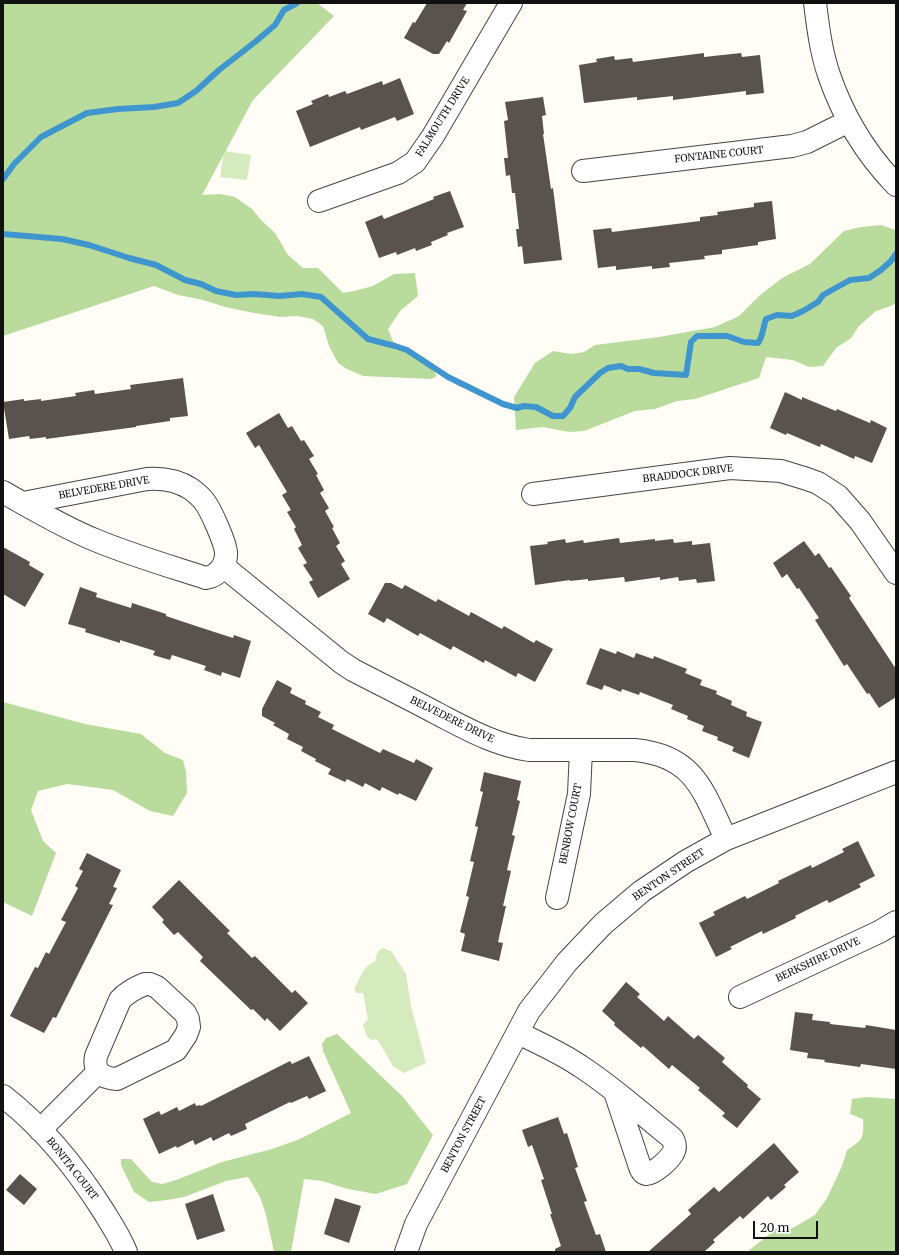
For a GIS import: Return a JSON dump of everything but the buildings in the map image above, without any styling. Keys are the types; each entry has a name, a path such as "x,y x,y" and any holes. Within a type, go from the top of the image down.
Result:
{"street":[{"name":"FALMOUTH DRIVE","path":"319,201 398,172 415,162 433,136 511,3"},
{"path":"814,3 821,46 829,75 843,110 870,155 896,185"},
{"name":"FONTAINE COURT","path":"583,171 792,146 813,139 849,121"},
{"name":"BRADDOCK DRIVE","path":"533,494 730,468 781,471 818,483 838,496 860,521 896,573"},
{"name":"BELVEDERE DRIVE","path":"23,503 147,479 158,478 175,481 191,489 205,502 216,524 224,546 226,557 223,566 341,662 353,670 497,743 528,750 634,750 651,751 660,754 678,763 694,776 700,785 726,839"},
{"path":"3,492 60,524 95,540 206,578 212,577 223,566"},
{"name":"BENBOW COURT","path":"556,898 579,794 581,750"},
{"name":"BENTON STREET","path":"406,1252 416,1224 530,1011 567,962 603,924 642,891 685,862 726,839 896,772"},
{"name":"BERKSHIRE DRIVE","path":"740,997 879,932 896,922"},
{"path":"150,984 157,987 185,1013 188,1019 189,1027 186,1035 176,1050 116,1079 107,1078 98,1072 95,1063 96,1056 120,1000 126,994 138,986 150,984"},
{"path":"518,1033 577,1064 615,1092"},
{"path":"40,1130 98,1072"},
{"name":"BONITA COURT","path":"3,1096 57,1148 89,1188 121,1239 126,1252"}],"green space":[{"path":"3,3 317,3 334,16 253,100 202,195 220,194 235,197 252,209 275,233 288,255 303,268 318,268 343,293 373,286 394,274 415,273 418,296 401,310 388,329 395,346 407,350 430,365 437,376 431,379 363,376 338,363 329,346 323,326 313,319 297,316 280,317 225,307 203,300 178,295 154,286 3,336"},
{"path":"224,151 251,155 247,180 220,177"},
{"path":"881,225 896,230 896,303 876,311 859,326 851,338 836,348 823,366 809,367 793,360 766,357 759,378 695,399 677,401 655,409 635,411 584,431 569,432 543,427 516,430 514,397 535,363 553,351 571,354 584,352 595,345 659,337 715,327 739,316 759,296 782,278 810,264 844,231 861,227"},
{"path":"3,702 85,724 141,734 165,753 183,760 186,772 187,793 173,816 150,811 113,790 67,784 38,791 31,810 43,841 56,853 32,916 3,902"},
{"path":"383,948 391,951 406,974 411,1006 426,1063 404,1073 393,1066 377,1039 372,1040 367,1037 363,1025 368,1019 363,993 356,993 354,989 362,973 371,963 375,962 378,952"},
{"path":"337,1034 402,1096 433,1135 407,1184 376,1194 348,1189 322,1181 304,1179 291,1252 274,1252 266,1215 260,1197 248,1177 226,1181 184,1197 167,1200 149,1202 134,1192 121,1165 121,1159 131,1159 152,1182 162,1184 222,1162 272,1149 300,1139 351,1113 323,1051 322,1044 326,1038"},
{"path":"866,1097 896,1099 896,1252 747,1252 776,1229 791,1229 815,1215 827,1198 842,1166 847,1150 856,1144 863,1135 863,1119 850,1114 852,1099"}],"waterway":[{"path":"3,179 14,164 41,137 87,113 118,109 154,107 178,103 196,91 219,70 275,25 284,10 297,3"},
{"path":"3,234 62,239 89,245 156,265 185,280 201,284 216,291 236,295 254,294 279,296 302,294 321,297 368,339 407,350 448,377 503,404 517,408 524,406 536,407 553,416 563,416 570,408 575,397 600,373 608,368 621,366 628,369 639,369 654,373 686,375 691,342 697,336 727,336 744,342 758,343 760,341 766,319 777,315 792,316 803,311 818,302 823,295 850,280 869,278 881,270 896,254"}]}
